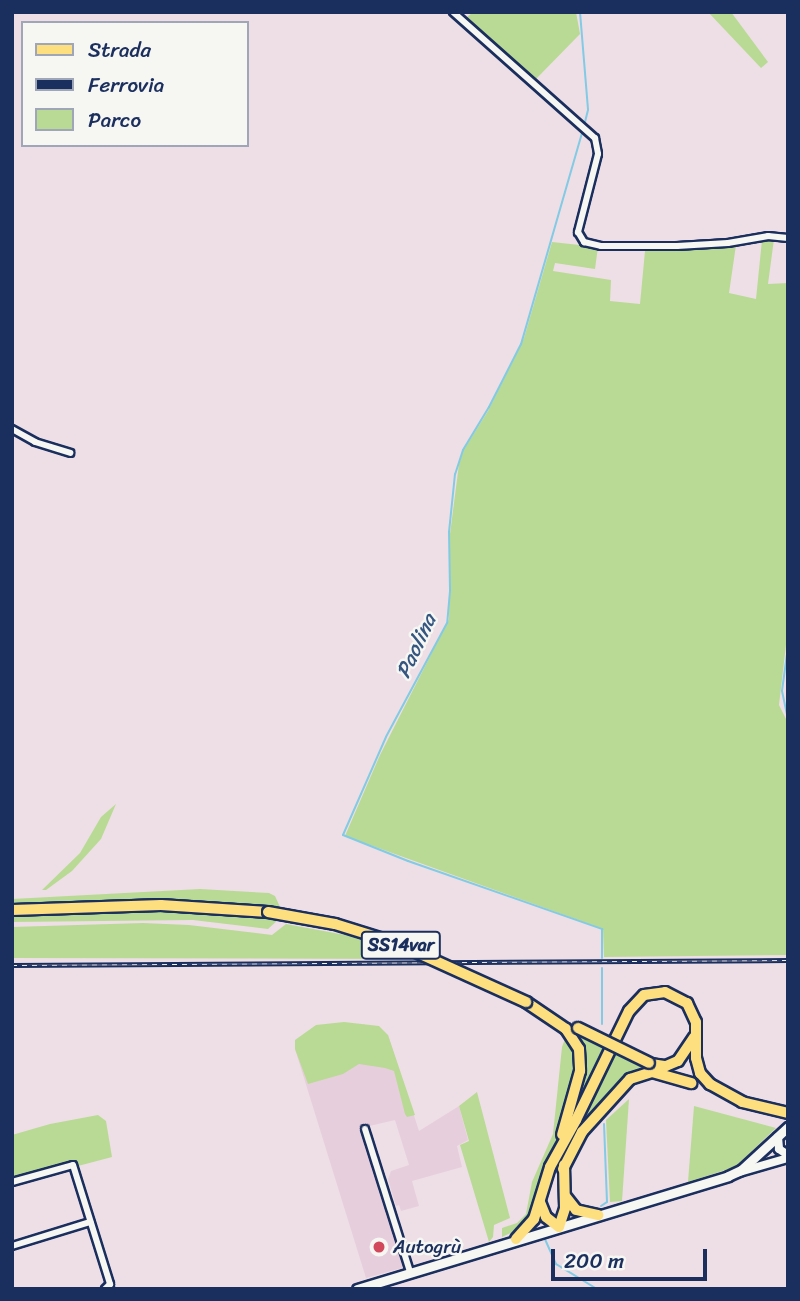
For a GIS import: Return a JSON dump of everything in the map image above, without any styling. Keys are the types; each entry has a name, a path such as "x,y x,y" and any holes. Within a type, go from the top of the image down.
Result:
{"highway":[{"name":"SS14var","path":"12,910 162,905 268,912 342,926 396,943 526,1002 691,1083 742,1102"},
{"path":"550,1167 629,1011 640,998 659,991 676,995 694,1013 696,1058 700,1073 710,1084 742,1102"},
{"path":"516,1239 534,1219 577,1081 579,1049 566,1029 526,1002"},
{"path":"650,1063 666,1066 678,1061 696,1031"},
{"path":"564,1169 582,1132 630,1079 652,1072 691,1083"},
{"path":"540,1199 546,1217 559,1227 565,1208 564,1169 576,1120"},
{"path":"565,1196 576,1210 598,1215"}],"main road":[{"path":"742,1102 788,1113"},
{"path":"357,1289 736,1172 788,1128"}],"street":[{"path":"453,12 584,126 598,145 578,233 584,242 650,247 728,243 768,236 788,238"},
{"path":"12,429 34,442 70,453"},
{"path":"365,1129 410,1272"},
{"path":"736,1172 774,1163 788,1156 779,1149 778,1137"},
{"path":"752,1161 774,1163"},
{"path":"12,1182 73,1165 110,1284 105,1289"},
{"path":"12,1246 90,1222"}],"shaded area":[{"path":"388,1035 419,1131 459,1106 468,1140 457,1146 462,1167 412,1181 419,1206 401,1211 399,1205 396,1206 388,1179 391,1171 409,1165 395,1120 361,1128 405,1261 402,1268 366,1278 295,1049"}],"green space":[{"path":"473,12 576,12 580,34 535,80 466,18"},
{"path":"708,12 731,12 768,62 761,68"},
{"path":"774,239 768,284 788,283 788,628 779,705 788,723 788,955 604,957 603,929 345,836 380,755 449,619 450,534 459,464 463,451 488,411 524,338 552,242 598,247 595,269 555,263 553,271 611,280 610,301 640,304 645,251 736,245 729,293 756,299 762,240"},
{"path":"116,804 101,839 72,871 46,890 42,890 80,853 101,817"},
{"path":"200,889 269,893 275,896 280,907 199,901 115,900 12,906 12,899"},
{"path":"203,908 279,919 268,929 193,920 12,922 12,914"},
{"path":"143,923 189,925 272,935 286,924 356,937 398,951 411,959 12,958 12,927"},
{"path":"344,1022 379,1026 388,1035 415,1115 407,1117 405,1114 394,1071 385,1068 359,1064 343,1074 308,1084 295,1049 295,1040 316,1025"},
{"path":"566,1036 574,1048 577,1062 560,1140 539,1183 534,1213 521,1228 502,1237 502,1228 517,1223 526,1214 532,1182 553,1134 562,1047"},
{"path":"582,1038 608,1050 568,1129 578,1040"},
{"path":"613,1052 649,1068 576,1132"},
{"path":"477,1092 510,1218 494,1225 493,1237 489,1242 460,1145 469,1141 459,1106"},
{"path":"629,1099 622,1201 610,1202 606,1120"},
{"path":"694,1106 776,1128 735,1167 688,1182"},
{"path":"98,1115 106,1121 112,1157 78,1166 73,1162 12,1178 12,1135 50,1124"}],"waterway":[{"path":"580,12 588,110 584,126"},
{"name":"Paolina","path":"582,133 521,344 489,407 463,450 455,474 449,532 450,591 447,623 386,737 343,835 408,861 602,929 602,958"},
{"path":"788,647 782,691 788,719"},
{"name":"Paolina","path":"602,968 602,1024"},
{"name":"Paolina","path":"601,1206 607,1202 604,1124"},
{"name":"Paolina","path":"544,1237 556,1264 597,1289"}],"railway":[{"path":"12,965 788,960"}],"place":[{"name":"Autogrù","path":"379,1247"}]}
